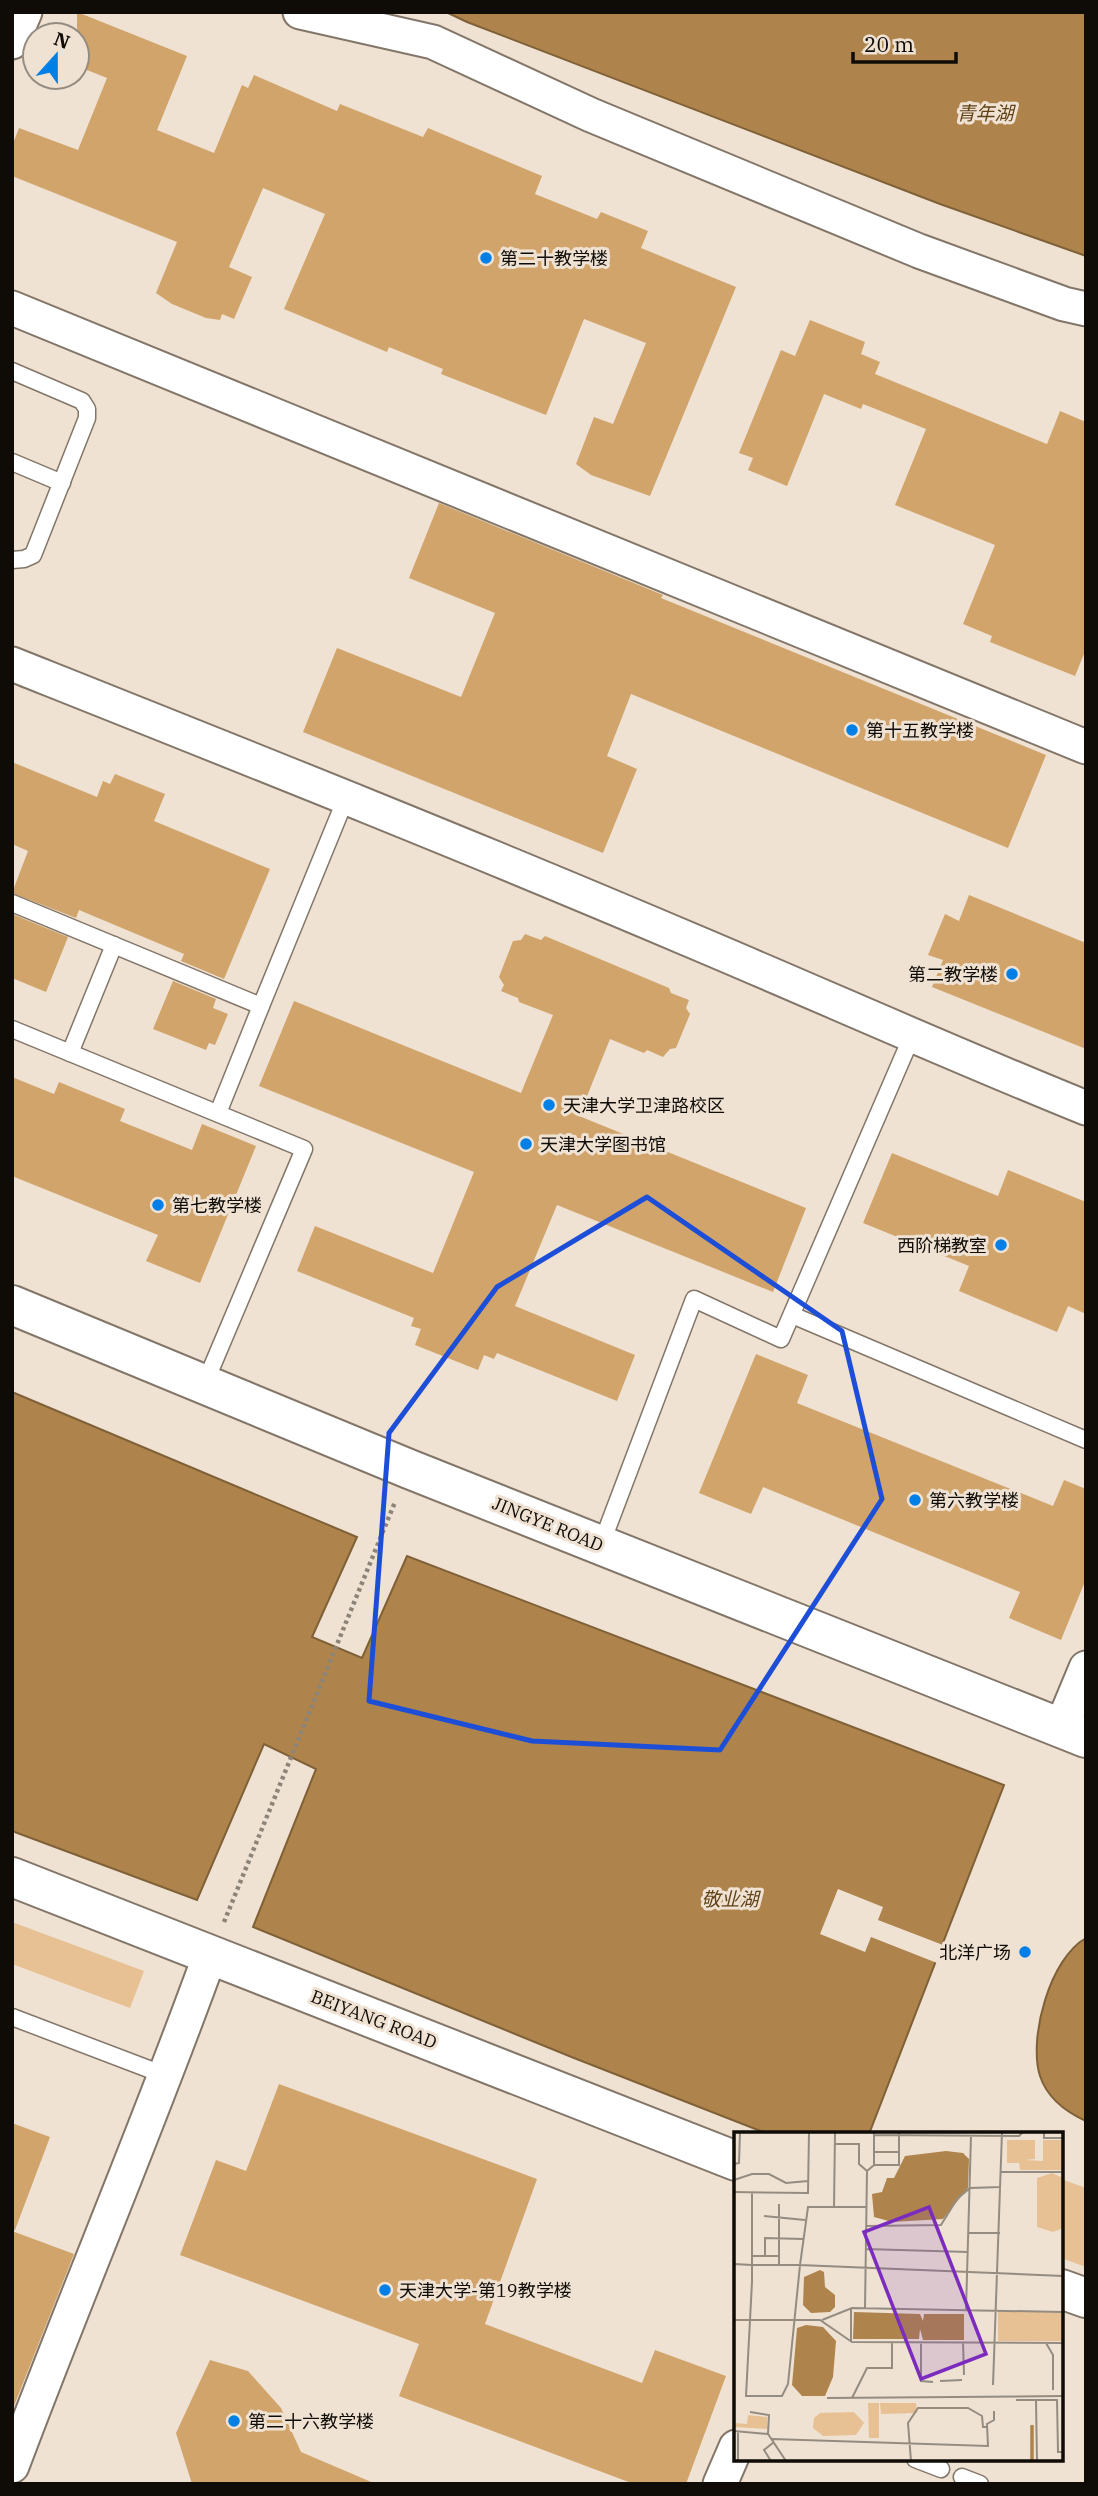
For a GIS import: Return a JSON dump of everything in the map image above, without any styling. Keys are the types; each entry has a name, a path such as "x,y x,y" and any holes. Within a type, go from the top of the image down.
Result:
{"street":[{"path":"12,42 25,12"},
{"path":"300,12 433,41 591,115 919,251 1065,304 1086,309"},
{"path":"12,308 1086,747"},
{"path":"12,664 688,939 1086,1108"},
{"name":"JINGYE ROAD","path":"12,1305 409,1469 1073,1733"},
{"path":"1073,1733 1086,1668"},
{"name":"BEIYANG ROAD","path":"12,1877 217,1938 734,2160"},
{"path":"12,2466 18,2433 167,2076 217,1938"},
{"path":"1063,2290 1086,2298"},
{"path":"720,2484 734,2452"}],"lane":[{"path":"12,370 82,401 87,409 87,418 33,555 12,560"},
{"path":"12,463 62,483"},
{"path":"218,1114 346,798"},
{"path":"12,903 261,1006"},
{"path":"70,1053 114,945"},
{"path":"12,1029 304,1149 205,1383"},
{"path":"601,1545 694,1299 781,1339 912,1036"},
{"path":"792,1315 1086,1440"},
{"path":"12,2017 167,2076"},
{"path":"920,2461 941,2469"},
{"path":"962,2477 980,2484"}],"path":[{"path":"217,1938 387,1524"}],"highlighted area":[{"path":"647,1197 842,1331 882,1499 720,1750 532,1741 369,1701 389,1433 497,1287"}],"shaded area":[{"path":"12,1922 144,1971 130,2008 12,1964"},
{"path":"1063,2180 1086,2188 1086,2267 1063,2259"}],"water":[{"name":"青年湖","path":"446,12 1086,12 1086,256 940,204"},
{"name":"敬业湖","path":"12,1392 357,1537 312,1637 362,1658 407,1556 1004,1785 870,2132 763,2132 253,1927 316,1769 264,1744 197,1900 12,1831"},
{"path":"1086,1938 1086,2121 1071,2113 1052,2097 1043,2084 1037,2060 1037,2041 1052,1980 1073,1948"}],"pier":[{"path":"838,1889 883,1907 878,1920 943,1945 937,1963 871,1937 865,1952 820,1934"}],"building":[{"path":"77,12 187,56 157,130 214,153 242,85 248,88 254,75 337,111 340,104 423,137 428,128 542,176 535,194 597,219 601,212 648,231 641,248 736,287 650,496 591,475 576,464 594,417 613,424 646,343 584,319 546,415 441,374 443,369 389,347 387,352 284,309 325,214 263,188 229,267 252,277 234,319 222,314 220,320 206,318 172,304 156,293 177,242 12,176 12,146 19,128 78,150 107,78 91,72 91,21 77,21"},
{"path":"810,320 865,342 861,354 880,362 875,374 1047,444 1060,411 1086,422 1086,649 1075,676 990,642 992,636 963,624 995,545 895,505 926,429 863,404 861,409 824,394 787,486 748,470 753,458 739,453 781,350 795,356"},
{"path":"439,503 663,595 661,598 1046,755 1008,848 631,694 607,756 637,769 603,853 303,732 337,648 461,697 495,613 409,578"},
{"path":"12,762 97,797 103,781 110,784 115,774 165,794 154,821 270,869 224,979 181,961 184,954 79,910 76,918 12,893 28,851 12,844"},
{"name":"第二教学楼","path":"969,895 1086,943 1086,1049 932,987 943,960 928,955 945,914 959,921"},
{"path":"12,914 68,937 46,992 12,978"},
{"name":"天津大学图书馆","path":"525,934 541,940 545,936 669,988 671,993 689,1000 686,1008 690,1014 676,1048 670,1049 663,1057 647,1050 644,1053 610,1039 579,1116 806,1208 773,1292 557,1205 515,1306 635,1355 617,1401 497,1353 494,1359 484,1355 478,1370 415,1345 421,1329 411,1326 414,1318 297,1271 315,1226 433,1273 474,1172 259,1086 294,1001 521,1093 553,1015 519,1002 518,998 501,991 504,985 499,977 513,941 521,940"},
{"path":"173,981 216,999 213,1008 228,1014 215,1045 209,1043 206,1050 153,1029"},
{"name":"第七教学楼","path":"12,1077 54,1094 59,1082 125,1109 120,1121 192,1150 202,1124 256,1146 200,1283 146,1261 158,1235 12,1176"},
{"name":"西阶梯教室","path":"892,1153 998,1196 1008,1170 1086,1202 1086,1314 1068,1306 1057,1332 959,1291 969,1266 863,1223"},
{"name":"第六教学楼","path":"756,1354 808,1375 797,1403 1053,1506 1064,1480 1086,1489 1086,1579 1061,1640 1009,1618 1020,1592 763,1487 751,1514 699,1493"},
{"name":"天津大学-第19教学楼","path":"279,2084 537,2179 485,2324 642,2383 655,2350 726,2376 686,2484 634,2484 399,2396 419,2344 180,2255 216,2160 246,2171"},
{"path":"12,2123 50,2137 15,2230 12,2230"},
{"path":"12,2231 74,2254 12,2411"},
{"name":"第二十六教学楼","path":"210,2360 248,2371 281,2408 301,2452 376,2484 192,2484 176,2433"}],"place":[{"name":"第二十教学楼","path":"486,258"},
{"name":"第十五教学楼","path":"852,730"},
{"name":"第二教学楼","path":"1012,974"},
{"name":"天津大学卫津路校区","path":"549,1105"},
{"name":"天津大学图书馆","path":"526,1144"},
{"name":"第七教学楼","path":"158,1205"},
{"name":"西阶梯教室","path":"1001,1245"},
{"name":"第六教学楼","path":"915,1500"},
{"name":"北洋广场","path":"1025,1952"},
{"name":"天津大学-第19教学楼","path":"385,2290"},
{"name":"第二十六教学楼","path":"234,2421"}]}
